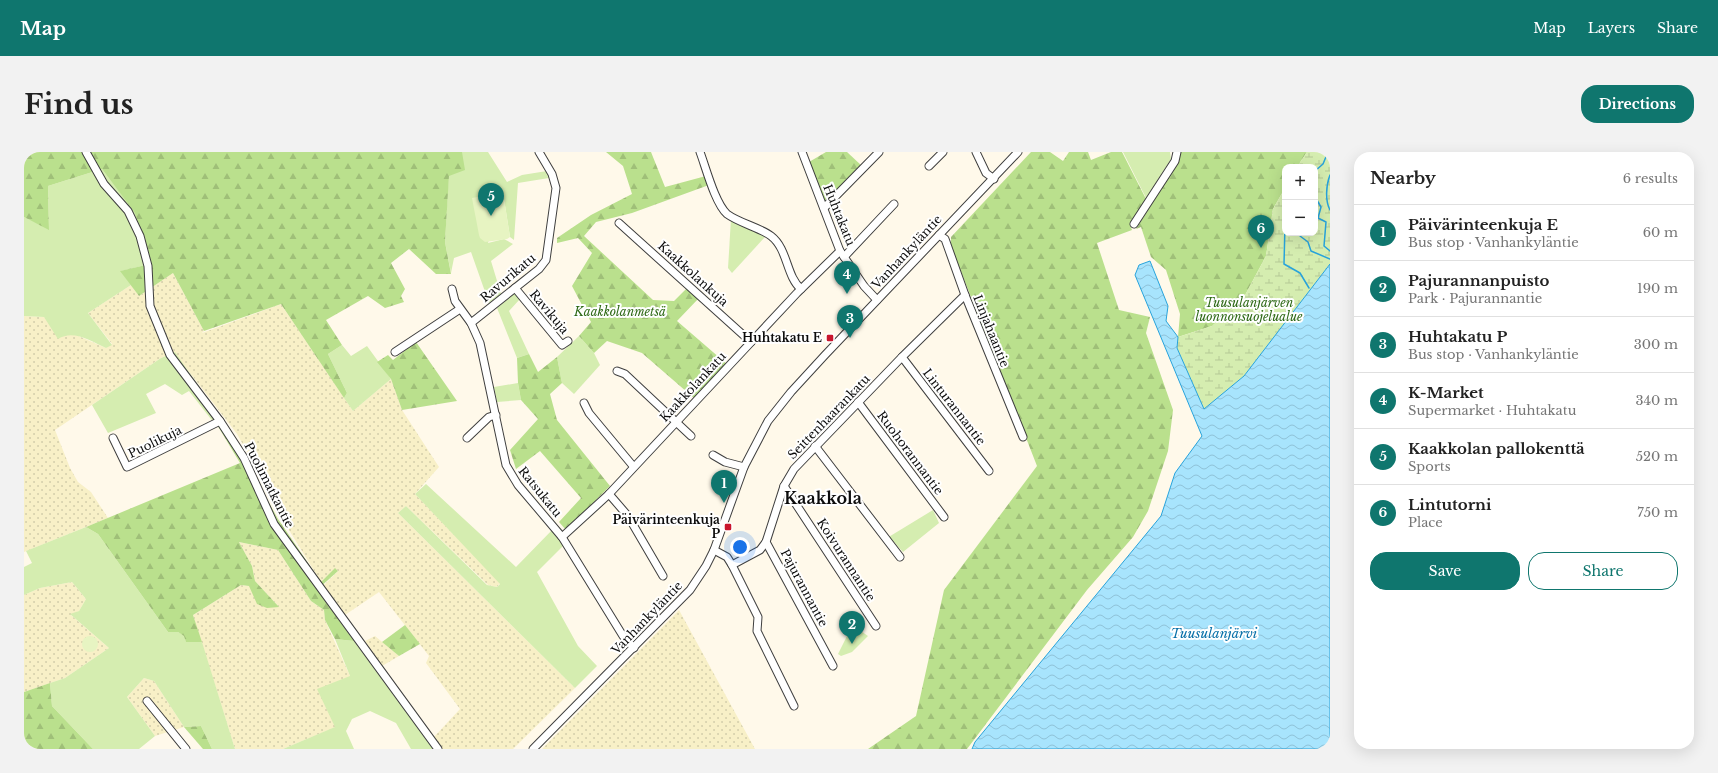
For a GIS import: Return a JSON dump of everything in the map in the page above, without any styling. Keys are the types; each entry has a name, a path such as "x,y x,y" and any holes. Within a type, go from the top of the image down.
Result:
{"street":[{"name":"Puolimatkantie","path":"86,152 104,184 128,211 140,236 148,266 150,306 170,354 220,421 244,458 274,524 438,749"},
{"name":"Ravurikatu","path":"471,322 539,269 546,260 556,188 552,174 539,152"},
{"path":"700,152 718,200 726,213 771,236 780,248 795,284 801,289"},
{"name":"Huhtakatu","path":"802,152 842,254 864,286 877,300"},
{"path":"824,208 879,152"},
{"path":"929,166 943,152"},
{"path":"976,152 986,172 994,179"},
{"name":"Vanhankyläntie","path":"533,749 690,590 706,566 714,550 744,467 768,421 781,404 877,300 994,179 1018,152"},
{"path":"1134,224 1175,161 1177,152"},
{"name":"Kaakkolankatu","path":"562,537 609,494 633,466 801,289 842,254 894,204"},
{"name":"Kaakkolankuja","path":"620,223 751,342"},
{"name":"Linjahaantie","path":"939,235 945,240 965,295 1023,437"},
{"name":"Ravikuja","path":"515,288 562,345 568,341"},
{"name":"Ratsukatu","path":"452,289 455,300 460,309 471,322 482,348 506,465 518,485 562,537 623,636 634,648"},
{"name":"Seittenhaarankatu","path":"766,542 784,486 794,469 902,357 965,295"},
{"path":"395,352 460,309"},
{"name":"Linturannantie","path":"902,357 990,471"},
{"path":"617,371 625,374 691,436"},
{"name":"Ruohorannantie","path":"858,402 944,517"},
{"path":"584,403 590,413 633,466"},
{"path":"467,438 490,417 496,415"},
{"name":"Puolikuja","path":"113,438 127,467 220,421"},
{"path":"815,446 900,557"},
{"path":"713,455 725,462 744,467"},
{"name":"Koivurannantie","path":"784,486 876,626"},
{"path":"609,494 628,516 663,576"},
{"path":"732,565 760,550 766,542"},
{"name":"Pajurannantie","path":"766,542 833,666"},
{"path":"714,550 727,557 732,565 758,617 757,631 794,706"},
{"path":"147,701 186,749"}],"shaded area":[{"path":"173,273 204,331 202,333 281,304 353,411 391,379 402,410 439,467 415,494 500,583 497,587 488,585 406,506 398,513 575,688 513,749 441,749 433,738 460,709 426,663 429,656 379,592 345,615 323,586 338,571 335,569 321,582 281,517 263,480 237,434 174,352 161,358 55,430 70,468 78,482 91,492 108,518 24,552 24,316 44,317 64,334 74,334 106,348 112,344 88,313 131,285 139,296"},
{"path":"239,542 278,550 311,601 324,610 325,620 350,676 336,727 283,749 235,749 193,615 241,585 249,586 279,607 255,581 252,566"},
{"path":"72,582 86,599 79,611 71,615 109,648 65,678 24,692 24,595 40,588"},
{"path":"679,610 755,749 542,749 634,656"},
{"path":"375,636 399,656 382,666 365,641"},
{"path":"144,678 154,681 184,727 155,736 127,697"}],"green space":[{"path":"24,152 462,152 465,170 449,176 445,242 451,274 436,274 409,249 391,263 405,289 401,296 404,302 385,308 368,296 326,320 342,345 328,354 347,393 344,398 281,304 204,331 173,273 139,296 120,271 150,264 135,213 102,169 48,186 49,230 24,217"},
{"path":"450,152 488,152 507,182 522,175 547,171 549,178 518,183 514,240 510,237 503,193 488,243 504,239 513,244 491,261 501,294 489,303 471,252 454,258 451,273 445,242"},
{"name":"Kaakkolanmetsä","path":"606,152 651,152 665,187 706,176 709,185 632,213 596,222 584,236 653,300 674,301 688,287 699,298 677,321 728,365 695,399 642,353 607,341 594,353 579,336 591,322 572,286 592,253 578,238 557,243 557,238 591,215 632,194 623,166"},
{"path":"826,152 847,152 862,166 825,202 809,162"},
{"path":"1031,152 1050,152 1063,161 1069,152 1088,152 1091,160 1111,152 1122,152 1146,199 1130,225 1132,230 1097,243 1119,310 1150,317 1146,333 1173,410 1168,451 1148,511 1133,537 1087,590 967,749 868,749 916,716 944,590 1037,466 951,246 951,237"},
{"path":"1123,152 1170,152 1171,159 1146,198"},
{"path":"1179,152 1307,152 1299,164 1282,164 1282,193 1273,209 1266,256 1243,299 1212,326 1178,337 1180,314 1166,270 1151,257 1141,227 1136,229 1178,162"},
{"name":"Tuusulanjärven luonnonsuojelualue","path":"1307,152 1330,152 1330,264 1244,376 1204,410 1177,348 1178,337 1212,326 1243,299 1266,256 1273,209 1282,193 1282,236 1318,236 1318,164 1299,164"},
{"path":"102,169 136,213 150,264 121,271 131,285 88,313 112,345 106,348 82,337 70,335 58,339 44,317 24,316 24,217 49,229 48,186"},
{"path":"503,192 510,237 507,239 485,242 479,235 472,198"},
{"path":"731,219 765,237 732,273 728,268"},
{"path":"515,293 520,299 509,311 529,354 517,358 497,308"},
{"path":"579,336 594,353 600,365 574,394 562,383 557,357"},
{"path":"416,342 457,401 402,410 391,379 377,362 388,355 393,360"},
{"path":"342,345 351,356 367,346 391,379 353,411 344,398 347,393 328,354"},
{"path":"175,352 226,425 219,428 189,391 182,395 165,384 146,394 156,413 108,433 92,405 161,358"},
{"path":"529,354 538,372 557,357 562,383 550,394 557,420 610,486 566,530 559,522 581,498 540,451 516,469 510,450 538,419 521,400 518,383 517,358"},
{"path":"518,383 521,400 497,402 494,387"},
{"path":"226,425 278,519 321,582 335,568 338,571 317,590 354,641 335,639 325,620 324,610 311,601 278,550 239,542 252,566 255,581 279,607 267,608 257,604 249,586 241,585 193,615 202,642 186,642 184,636 178,632 168,632 98,534 86,527 240,463 219,428"},
{"path":"426,484 516,567 554,528 565,544 537,572 578,646 597,666 575,688 398,513 406,506 487,585 497,587 500,584 415,494"},
{"path":"933,510 939,523 903,552 893,541 890,543 887,538"},
{"path":"86,527 98,534 168,632 178,632 185,636 186,642 202,642 235,749 212,749 201,726 184,727 154,681 144,678 127,697 155,736 139,749 93,749 52,706 50,683 65,678 109,648 70,614 79,611 86,599 72,582 40,588 24,595 24,567 32,563 26,551"},
{"path":"405,625 420,644 399,656 382,642"},
{"path":"858,629 868,636 852,652 841,656 838,654 849,632"},
{"path":"87,636 93,636 98,641 96,650 93,652 87,652 82,647 82,641"},
{"path":"335,639 354,641 433,749 411,749 396,723 370,711 352,719 346,731 354,749 283,749 335,727 317,689 350,676"},
{"path":"50,683 52,706 93,749 24,749 24,692"},
{"path":"201,726 212,749 203,749 184,727"}],"water":[{"name":"Tuusulanjärvi","path":"1150,261 1168,306 1166,321 1178,337 1177,348 1204,409 1244,376 1330,264 1330,749 972,749 975,742 1161,516 1175,473 1202,436 1135,275 1139,265"}],"waterway":[{"path":"1318,168 1323,164 1328,152"},
{"path":"1330,175 1327,193 1327,202 1330,210"},
{"path":"1317,200 1321,207 1318,218 1326,222 1324,246 1330,251"},
{"path":"1285,236 1284,264 1300,273 1309,288"},
{"path":"1300,236 1308,242 1311,251 1330,259"}],"place":[{"name":"Kaakkolan pallokenttä","path":"491,216"},
{"name":"Lintutorni","path":"1261,248"},
{"name":"K-Market","path":"847,294"},
{"name":"Huhtakatu E","path":"830,338"},
{"name":"Huhtakatu P","path":"850,338"},
{"name":"Päivärinteenkuja E","path":"724,503"},
{"name":"Päivärinteenkuja P","path":"728,527"},
{"name":"Pajurannanpuisto","path":"852,644"}],"district":[{"name":"Kaakkola","path":"823,498"}]}
